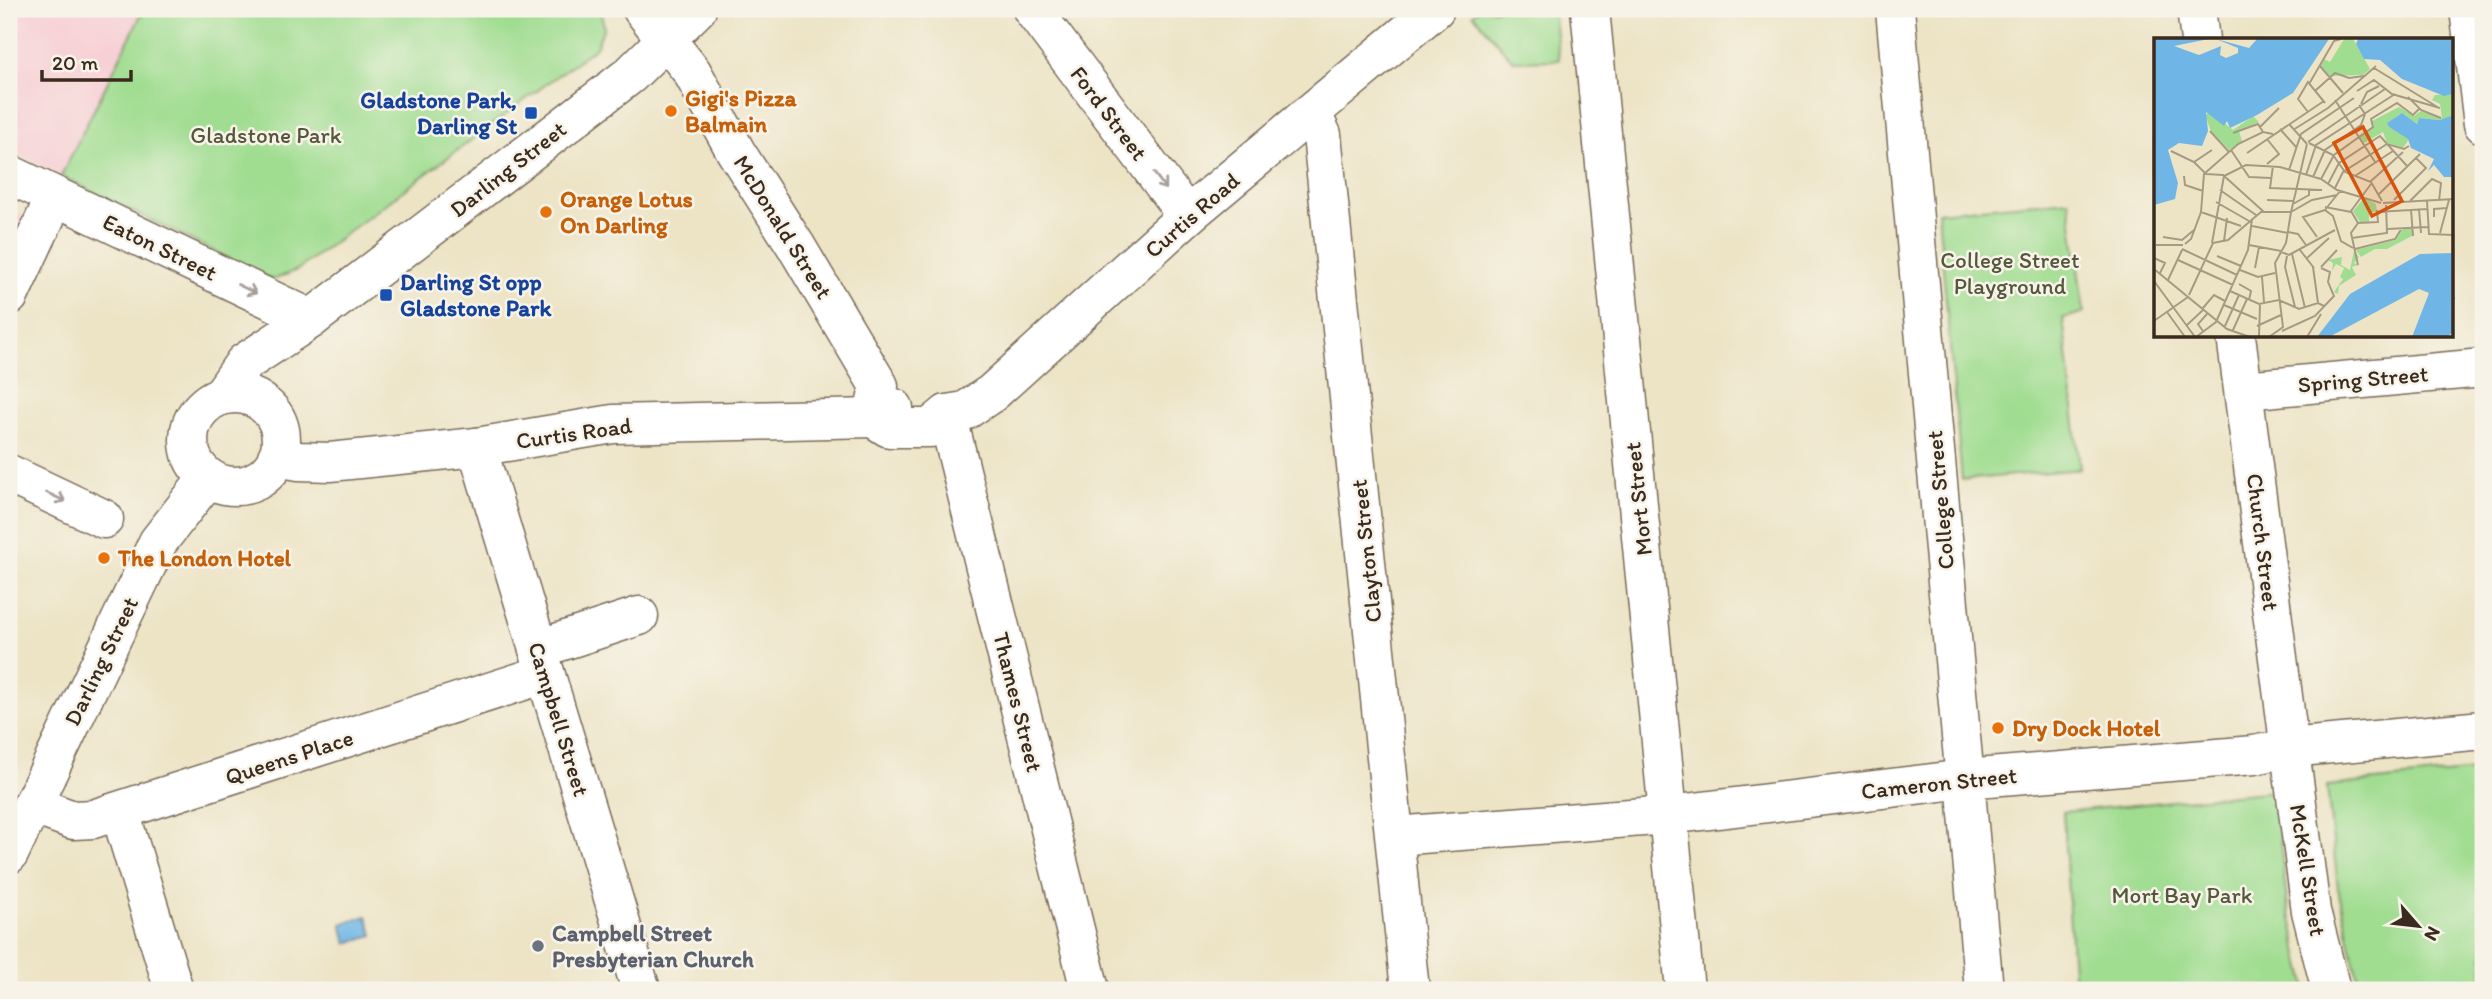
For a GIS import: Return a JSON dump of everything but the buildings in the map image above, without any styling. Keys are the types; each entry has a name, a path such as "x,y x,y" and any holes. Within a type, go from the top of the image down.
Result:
{"street":[{"name":"McDonald Street","path":"642,9 692,72 736,152 796,246 878,386 873,418"},
{"name":"Darling Street","path":"222,395 244,363 311,319 561,129 667,41 697,9"},
{"name":"Ford Street","path":"1031,9 1186,216"},
{"name":"Curtis Road","path":"277,457 330,462 477,447 613,424 873,418 889,428 930,428 947,414 965,411 992,393 1186,216 1435,9"},
{"name":"Mort Street","path":"1590,9 1685,990"},
{"name":"College Street","path":"1895,9 1984,990"},
{"path":"2196,9 2200,38"},
{"path":"2469,9 2483,124"},
{"name":"Clayton Street","path":"1311,114 1322,135 1410,990"},
{"name":"Eaton Street","path":"9,174 311,319"},
{"path":"9,296 55,197"},
{"name":"Darling Street","path":"265,405 280,364 311,319"},
{"name":"Church Street","path":"2236,338 2289,748"},
{"name":"Spring Street","path":"2244,390 2483,368"},
{"path":"222,395 252,397 265,405 275,417 280,432 277,457 265,474 253,483 222,485 208,478 197,467 188,440 198,412 222,395"},
{"name":"Thames Street","path":"947,414 1090,990"},
{"name":"Campbell Street","path":"477,447 641,990"},
{"path":"9,474 104,519"},
{"name":"Darling Street","path":"9,854 158,542 208,478"},
{"name":"Queens Place","path":"32,804 73,820 120,812 541,662 639,616"},
{"name":"Cameron Street","path":"1395,836 1669,815 1965,779 2253,755 2289,748 2483,730"},
{"name":"McKell Street","path":"2289,748 2311,911 2331,990"},
{"path":"120,812 174,990"}],"shaded area":[{"path":"9,9 144,9 61,176 9,150"},
{"path":"9,208 33,220 9,272"}],"green space":[{"name":"Gladstone Park","path":"144,9 600,9 604,27 596,47 297,270 273,280 61,176"},
{"path":"1479,9 1553,9 1559,60 1513,61 1473,14"},
{"name":"College Street Playground","path":"2069,200 2084,313 2063,318 2080,469 1962,480 1938,212"},
{"path":"2483,770 2483,990 2360,990 2338,888 2327,786"},
{"name":"Mort Bay Park","path":"2274,791 2287,901 2307,990 2074,990 2063,812"}],"water":[{"path":"367,916 373,935 347,943 342,924"}],"place":[{"name":"Gigi's Pizza Balmain","path":"671,111"},
{"name":"Gladstone Park, Darling St","path":"531,113"},
{"name":"Orange Lotus On Darling","path":"546,212"},
{"name":"Darling St opp Gladstone Park","path":"386,295"},
{"name":"The London Hotel","path":"104,558"},
{"name":"Dry Dock Hotel","path":"1998,728"},
{"name":"Campbell Street Presbyterian Church","path":"538,946"}]}
